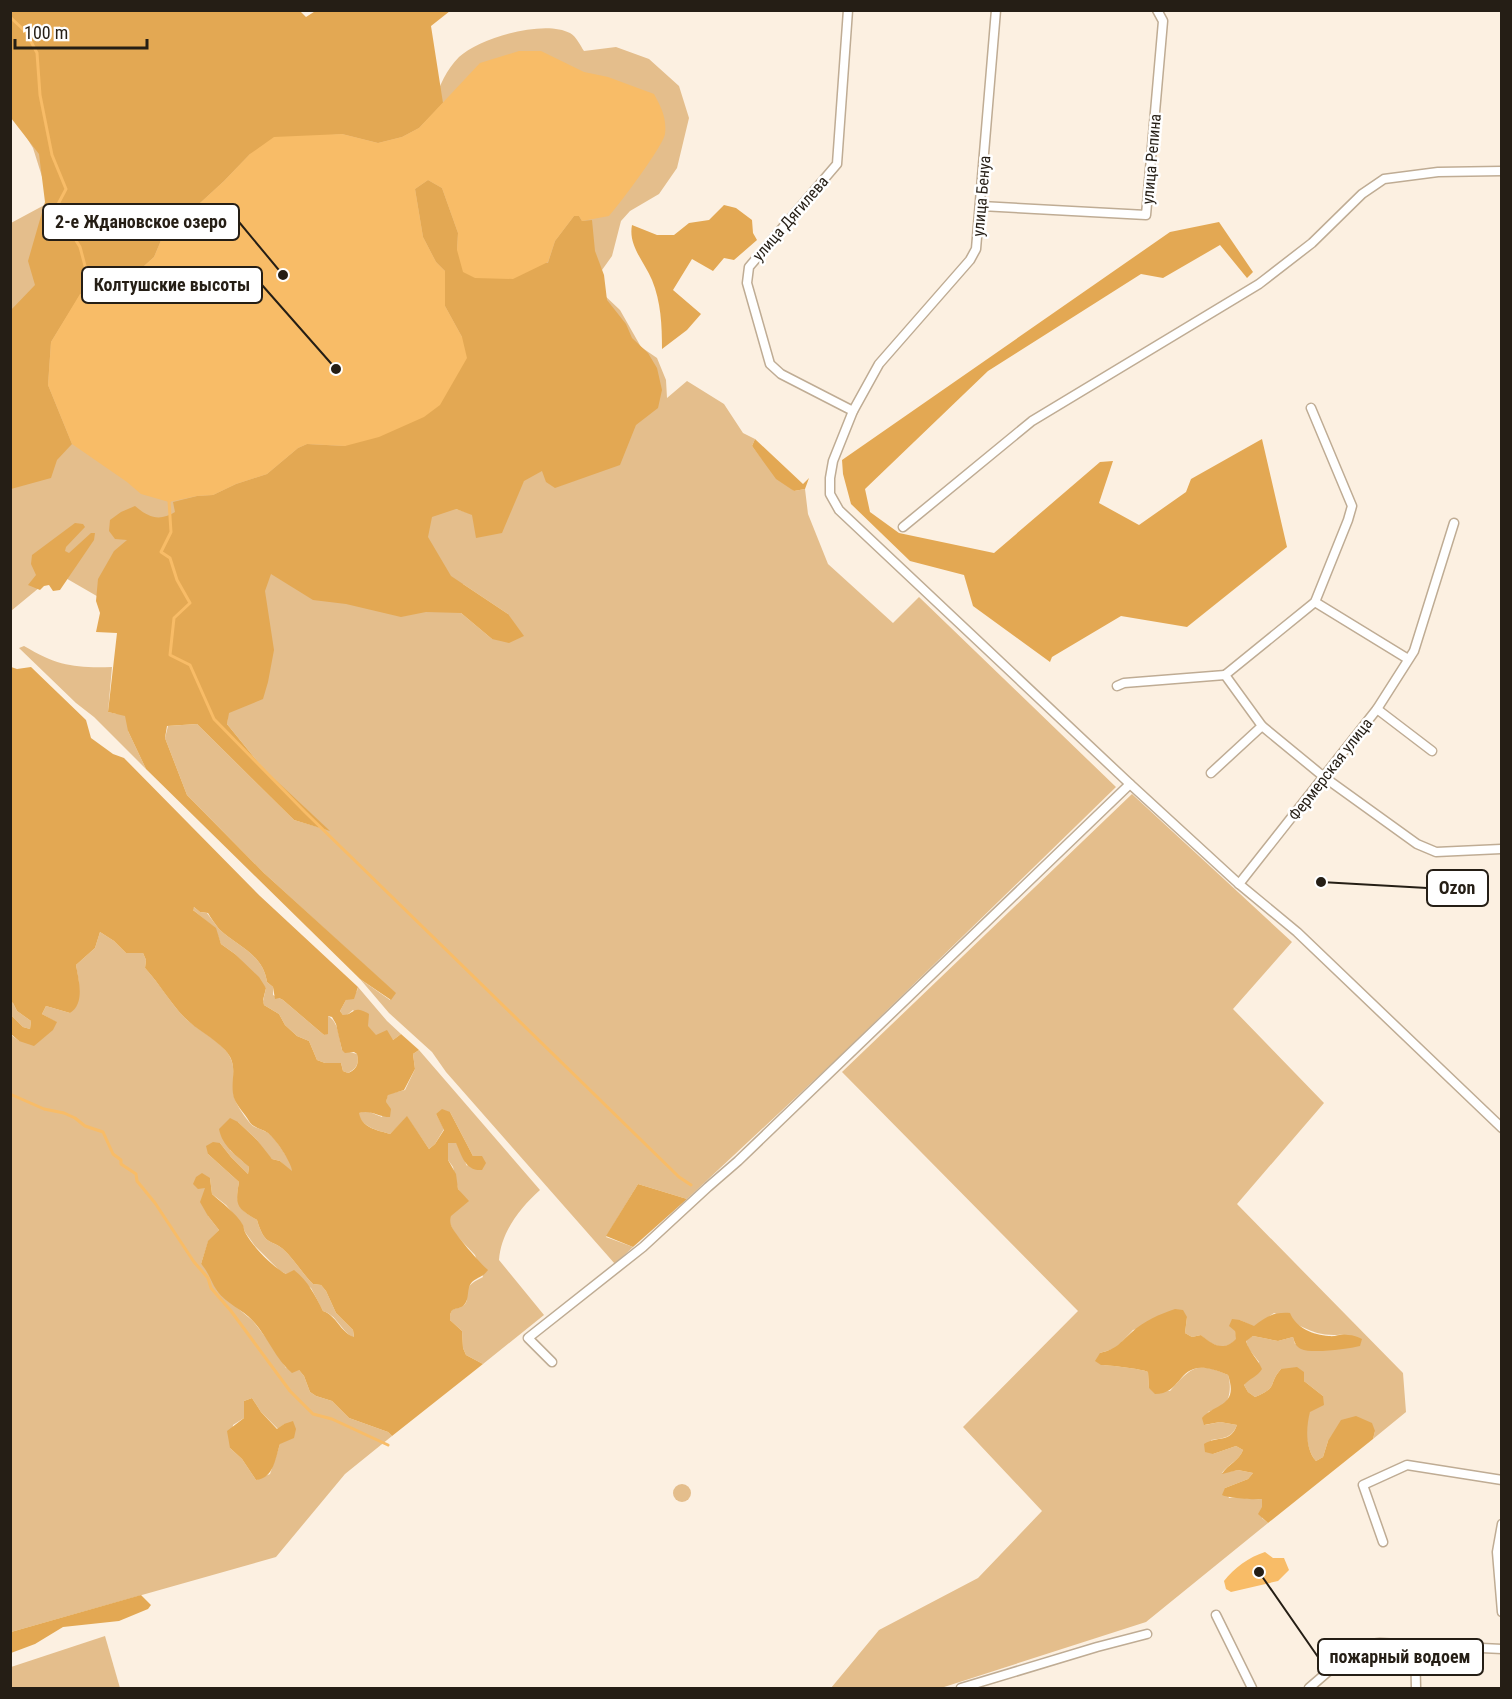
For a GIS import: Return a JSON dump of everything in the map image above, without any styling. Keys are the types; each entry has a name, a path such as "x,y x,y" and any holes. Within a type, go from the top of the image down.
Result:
{"street":[{"name":"улица Дягилева","path":"848,10 837,164 749,267 747,284 770,364 781,374 853,411"},
{"name":"улица Бенуа","path":"996,10 976,249 970,260 879,364 853,411 833,461 830,494 839,510 1130,784 1239,884 1297,932 1502,1128"},
{"name":"улица Репина","path":"981,206 1146,215 1163,21 1157,10"},
{"path":"903,527 1032,421 1259,284 1312,243 1362,194 1384,179 1438,172 1502,171"},
{"path":"1117,686 1124,683 1225,675 1315,602 1352,506 1311,408"},
{"name":"Фермерская улица","path":"1239,884 1377,709 1414,651 1454,523"},
{"path":"1315,602 1408,659"},
{"path":"1225,675 1262,726 1324,777 1426,849 1436,852 1501,849"},
{"path":"1377,709 1432,751"},
{"path":"1211,773 1262,726"},
{"path":"552,1362 528,1338 643,1247 738,1161 1130,784"},
{"path":"1383,1542 1363,1485 1407,1465 1502,1480"},
{"path":"1502,1524 1497,1552 1502,1612"},
{"path":"1216,1615 1252,1689"},
{"path":"961,1689 1147,1634"},
{"path":"1309,1689 1359,1645 1380,1643 1502,1649"},
{"path":"1415,1645 1416,1689"}],"shaded area":[{"path":"299,10 306,17 317,10 450,11 431,26 443,103 419,128 402,137 378,143 342,134 310,137 250,154 162,238 154,257 144,266 109,280 104,292 80,295 51,342 48,385 72,444 57,460 51,478 11,489 10,311 35,285 28,261 45,202 39,154 11,118 11,11"},
{"path":"11,11 434,102 450,67 468,50 496,37 529,29 559,29 570,33 584,51 616,47 649,59 679,86 689,118 677,168 659,194 630,211 621,221 612,256 602,270 602,293 620,310 641,347 657,358 666,380 667,398 687,381 724,404 743,433 755,439 752,446 762,459 794,491 805,489 808,514 828,564 893,623 919,597 1116,787 840,1056 687,1199 638,1184 606,1237 633,1247 615,1264 446,1072 432,1052 389,1013 360,979 390,1000 395,993 264,873 187,795 165,738 168,726 197,724 294,820 328,830 262,767 227,724 228,714 128,731 146,769 19,648 24,646 47,658 66,664 112,667 108,712 117,714 133,617 57,573 11,611 11,223 50,202 33,148 11,112","holes":["524,481 472,514 456,509","463,584 508,614 492,639 461,613"]},
{"path":"519,51 541,51 584,72 608,77 654,94 664,118 665,134 649,162 609,216 582,221 579,216 574,216 555,241 548,262 513,279 475,278 463,272 457,250 458,233 442,188 428,180 415,189 423,237 436,262 445,271 445,306 462,337 467,358 440,405 424,417 379,437 345,446 307,444 298,448 267,474 236,484 213,495 169,502 141,494 72,444 48,385 51,342 80,294 103,292 109,280 144,266 154,257 162,238 250,154 274,137 342,134 378,143 402,137 419,128 480,63"},
{"path":"428,180 442,188 458,233 457,250 548,263 555,241 574,216 579,216 582,221 592,220 595,251 604,275 607,300 626,324 632,338 648,353 657,368 662,390 658,408 636,425 620,465 555,488 546,482 542,471 524,481 502,533 476,538 472,515 456,509 432,517 428,537 451,576 508,614 524,636 509,643 492,639 461,613 426,612 401,617 346,604 313,600 271,574 265,591 274,650 268,682 263,699 229,713 227,724 262,767 330,831 294,820 197,724 167,726 165,738 187,795 264,873 396,993 391,1000 360,979 146,769 128,731 125,716 108,712 117,633 96,632 100,613 96,601 98,579 114,551 127,540 115,539 109,531 110,520 121,512 135,506 154,517 164,517 175,512 173,502 213,495 236,484 267,474 298,448 307,444 345,446 462,337 445,306 445,271 436,262 423,237 415,189"},
{"path":"724,205 736,208 752,220 753,233 757,240 734,260 724,258 713,271 692,259 673,290 701,314 687,330 662,349 659,305 652,280 634,247 632,225 657,235 674,235 689,223 709,220"},
{"path":"1219,222 1253,272 1247,278 1220,245 1163,278 1141,274 988,371 865,489 870,512 899,533 994,553 1100,462 1113,461 1099,503 1139,525 1186,492 1191,479 1262,439 1287,547 1187,627 1121,616 1052,657 1050,662 973,606 964,575 910,561 851,504 843,474 842,460 1170,232"},
{"path":"755,439 803,484 809,478 805,489 794,491 776,479 752,446"},
{"path":"75,523 83,524 85,527 65,551 69,553 91,533 95,533 94,540 60,590 53,591 49,585 40,590 28,585 36,575 31,564 32,555"},
{"path":"11,667 17,669 31,667 86,720 91,738 113,754 124,758 260,896 358,987 354,999 346,1000 340,1011 343,1015 356,1010 363,1011 369,1014 368,1026 376,1035 387,1030 393,1040 401,1034 419,1050 413,1054 415,1069 404,1090 388,1095 386,1102 391,1109 390,1117 367,1112 359,1113 367,1125 390,1134 407,1116 429,1149 444,1130 436,1114 442,1109 450,1112 473,1156 482,1156 486,1163 482,1170 472,1168 465,1162 456,1143 448,1143 448,1160 456,1174 458,1189 469,1201 451,1216 451,1224 462,1242 488,1270 472,1282 466,1303 451,1312 450,1320 462,1331 463,1348 466,1355 483,1364 392,1436 388,1432 349,1418 332,1401 310,1392 299,1370 292,1373 286,1368 253,1321 217,1291 201,1264 208,1241 219,1230 200,1202 205,1188 198,1189 193,1184 196,1177 202,1173 210,1178 212,1194 237,1216 258,1251 286,1274 294,1270 299,1274 311,1289 323,1311 332,1316 345,1332 354,1337 353,1330 336,1313 321,1285 313,1284 282,1249 263,1235 257,1220 241,1209 237,1201 239,1182 208,1154 206,1146 213,1142 220,1143 248,1174 249,1167 223,1141 219,1129 230,1118 238,1122 257,1140 272,1159 280,1161 292,1171 275,1140 268,1133 255,1127 235,1101 233,1067 225,1050 180,1012 145,968 146,960 143,953 126,953 100,932 95,948 76,965 80,992 78,1004 70,1013 46,1006 42,1014 57,1022 53,1030 34,1046 19,1041 11,1034 11,1015 23,1027 30,1029 31,1021 17,1011 11,1002","holes":["194,907 200,912 208,913 219,929 255,957 265,972 267,982 273,987 275,999 283,1000 324,1035 328,1034 328,1016 332,1017 342,1050 345,1053 357,1054 357,1063 353,1070 348,1073 343,1071 341,1063 325,1063 317,1060 309,1041 297,1036 285,1025 279,1014 264,1005 266,988 259,977 221,944 216,928 193,910"]},
{"path":"1132,794 1292,942 1233,1009 1324,1103 1237,1204 1403,1373 1406,1412 1373,1439 1375,1431 1328,1441 1323,1457 1316,1461 1308,1444 1306,1430 1310,1411 1323,1396 1304,1381 1281,1369 1271,1388 1255,1397 1248,1392 1244,1385 1259,1362 1248,1348 1246,1340 1253,1336 1278,1341 1293,1337 1295,1344 1346,1334 1325,1334 1308,1330 1274,1313 1254,1327 1240,1320 1235,1331 1237,1339 1223,1346 1214,1345 1201,1335 1192,1337 1185,1333 1187,1317 1133,1330 1116,1348 1100,1353 1101,1365 1148,1372 1149,1388 1170,1391 1184,1376 1195,1369 1209,1368 1228,1375 1230,1387 1228,1399 1220,1408 1208,1412 1205,1425 1220,1422 1237,1425 1230,1435 1211,1440 1213,1454 1236,1446 1243,1450 1222,1473 1238,1470 1253,1473 1248,1479 1225,1488 1229,1498 1263,1499 1262,1518 1268,1523 1146,1622 941,1688 831,1688 879,1630 978,1578 1042,1511 963,1427 1078,1311 842,1072"},
{"path":"194,907 200,912 207,913 219,929 255,957 265,972 267,982 273,987 273,995 283,1000 324,1035 328,1033 328,1016 332,1019 338,1031 342,1050 357,1054 357,1065 348,1073 343,1071 341,1063 325,1063 317,1060 309,1041 297,1036 285,1025 279,1014 264,1005 266,988 235,954 221,944 215,928 192,909"},
{"path":"100,932 126,953 143,953 146,960 145,968 180,1013 226,1051 233,1064 233,1091 238,1107 253,1126 273,1137 292,1164 292,1172 280,1161 266,1154 257,1140 238,1122 230,1150 249,1167 248,1174 220,1143 208,1154 239,1182 237,1196 242,1209 257,1220 263,1235 282,1249 313,1284 321,1285 336,1313 353,1330 354,1338 332,1316 323,1311 311,1288 279,1270 255,1246 242,1224 226,1205 212,1194 210,1178 206,1187 208,1216 219,1230 208,1242 201,1264 207,1269 217,1291 253,1321 286,1368 299,1370 310,1392 332,1401 349,1418 388,1432 392,1436 345,1474 276,1557 11,1632 10,1034 19,1041 56,1022 42,1014 46,1006 70,1013 79,983 76,965 95,948","holes":["252,1398 261,1412 278,1429 284,1424 270,1474 256,1480 242,1459 230,1448 233,1425 244,1418 244,1401"]},
{"path":"358,987 401,1034 393,1040 376,1036 353,1010 343,1015 340,1011"},
{"path":"10,1002 17,1011 31,1021 30,1029 23,1027 11,1015"},
{"path":"419,1050 540,1190 513,1221 503,1240 499,1260 544,1315 483,1364 466,1355 463,1348 462,1331 450,1320 451,1311 466,1303 466,1294 470,1285 483,1277 475,1255 456,1235 450,1224 450,1216 463,1196 458,1189 453,1167 448,1160 447,1143 456,1142 467,1166 473,1156 450,1112 436,1114 444,1129 429,1149 407,1117 390,1134 367,1125 358,1113 367,1111 382,1117 388,1094 405,1090 415,1069 413,1054"},
{"path":"638,1184 687,1199 633,1247 606,1236"},
{"path":"1175,1309 1183,1310 1187,1317 1185,1333 1192,1337 1201,1335 1218,1346 1227,1345 1236,1339 1235,1331 1229,1326 1232,1319 1254,1326 1271,1315 1279,1313 1290,1313 1301,1327 1317,1334 1346,1335 1362,1339 1360,1346 1313,1351 1299,1348 1293,1337 1278,1341 1253,1336 1246,1341 1262,1369 1244,1385 1255,1397 1271,1388 1281,1369 1297,1367 1304,1372 1304,1381 1323,1396 1324,1405 1310,1412 1308,1424 1308,1444 1316,1461 1323,1457 1328,1441 1341,1420 1356,1416 1372,1423 1375,1431 1373,1439 1268,1523 1258,1514 1262,1507 1262,1499 1241,1499 1222,1495 1225,1488 1248,1479 1253,1473 1238,1470 1222,1474 1243,1450 1236,1446 1213,1454 1205,1452 1204,1444 1231,1435 1237,1425 1220,1422 1204,1425 1202,1418 1228,1399 1231,1385 1228,1375 1211,1369 1190,1370 1172,1388 1155,1394 1149,1388 1148,1372 1101,1365 1095,1361 1100,1353 1115,1347 1142,1324"},
{"path":"252,1398 277,1429 293,1421 296,1429 294,1438 280,1444 267,1476 256,1480 242,1459 230,1448 227,1431 244,1418 244,1401"},
{"path":"682,1484 688,1487 691,1493 688,1499 682,1502 676,1499 673,1493 676,1487"},
{"path":"1265,1552 1273,1558 1284,1558 1289,1570 1278,1581 1231,1592 1226,1589 1224,1581 1232,1572 1248,1560"},
{"path":"141,1595 151,1605 148,1609 119,1621 63,1627 35,1644 11,1653 11,1632"},
{"path":"105,1636 120,1688 11,1688 11,1667"}],"waterway":[{"path":"10,17 26,32 37,53 40,95 52,155 66,189 56,208 80,247 93,296"},
{"path":"169,501 171,532 161,552 170,558 177,580 190,603 174,618 170,655 190,665 214,719 305,812 679,1177 691,1185"},
{"path":"10,1094 44,1109 64,1113 85,1126 103,1132 113,1154 121,1160 121,1164 136,1174 137,1181 155,1203 194,1262 208,1278 211,1288 231,1311 290,1391 313,1414 332,1419 388,1445"}],"place":[{"name":"2-е Ждановское озеро","path":"283,275"},
{"name":"Колтушские высоты","path":"336,369"},
{"name":"Ozon","path":"1321,882"},
{"name":"пожарный водоем","path":"1259,1572"}]}
